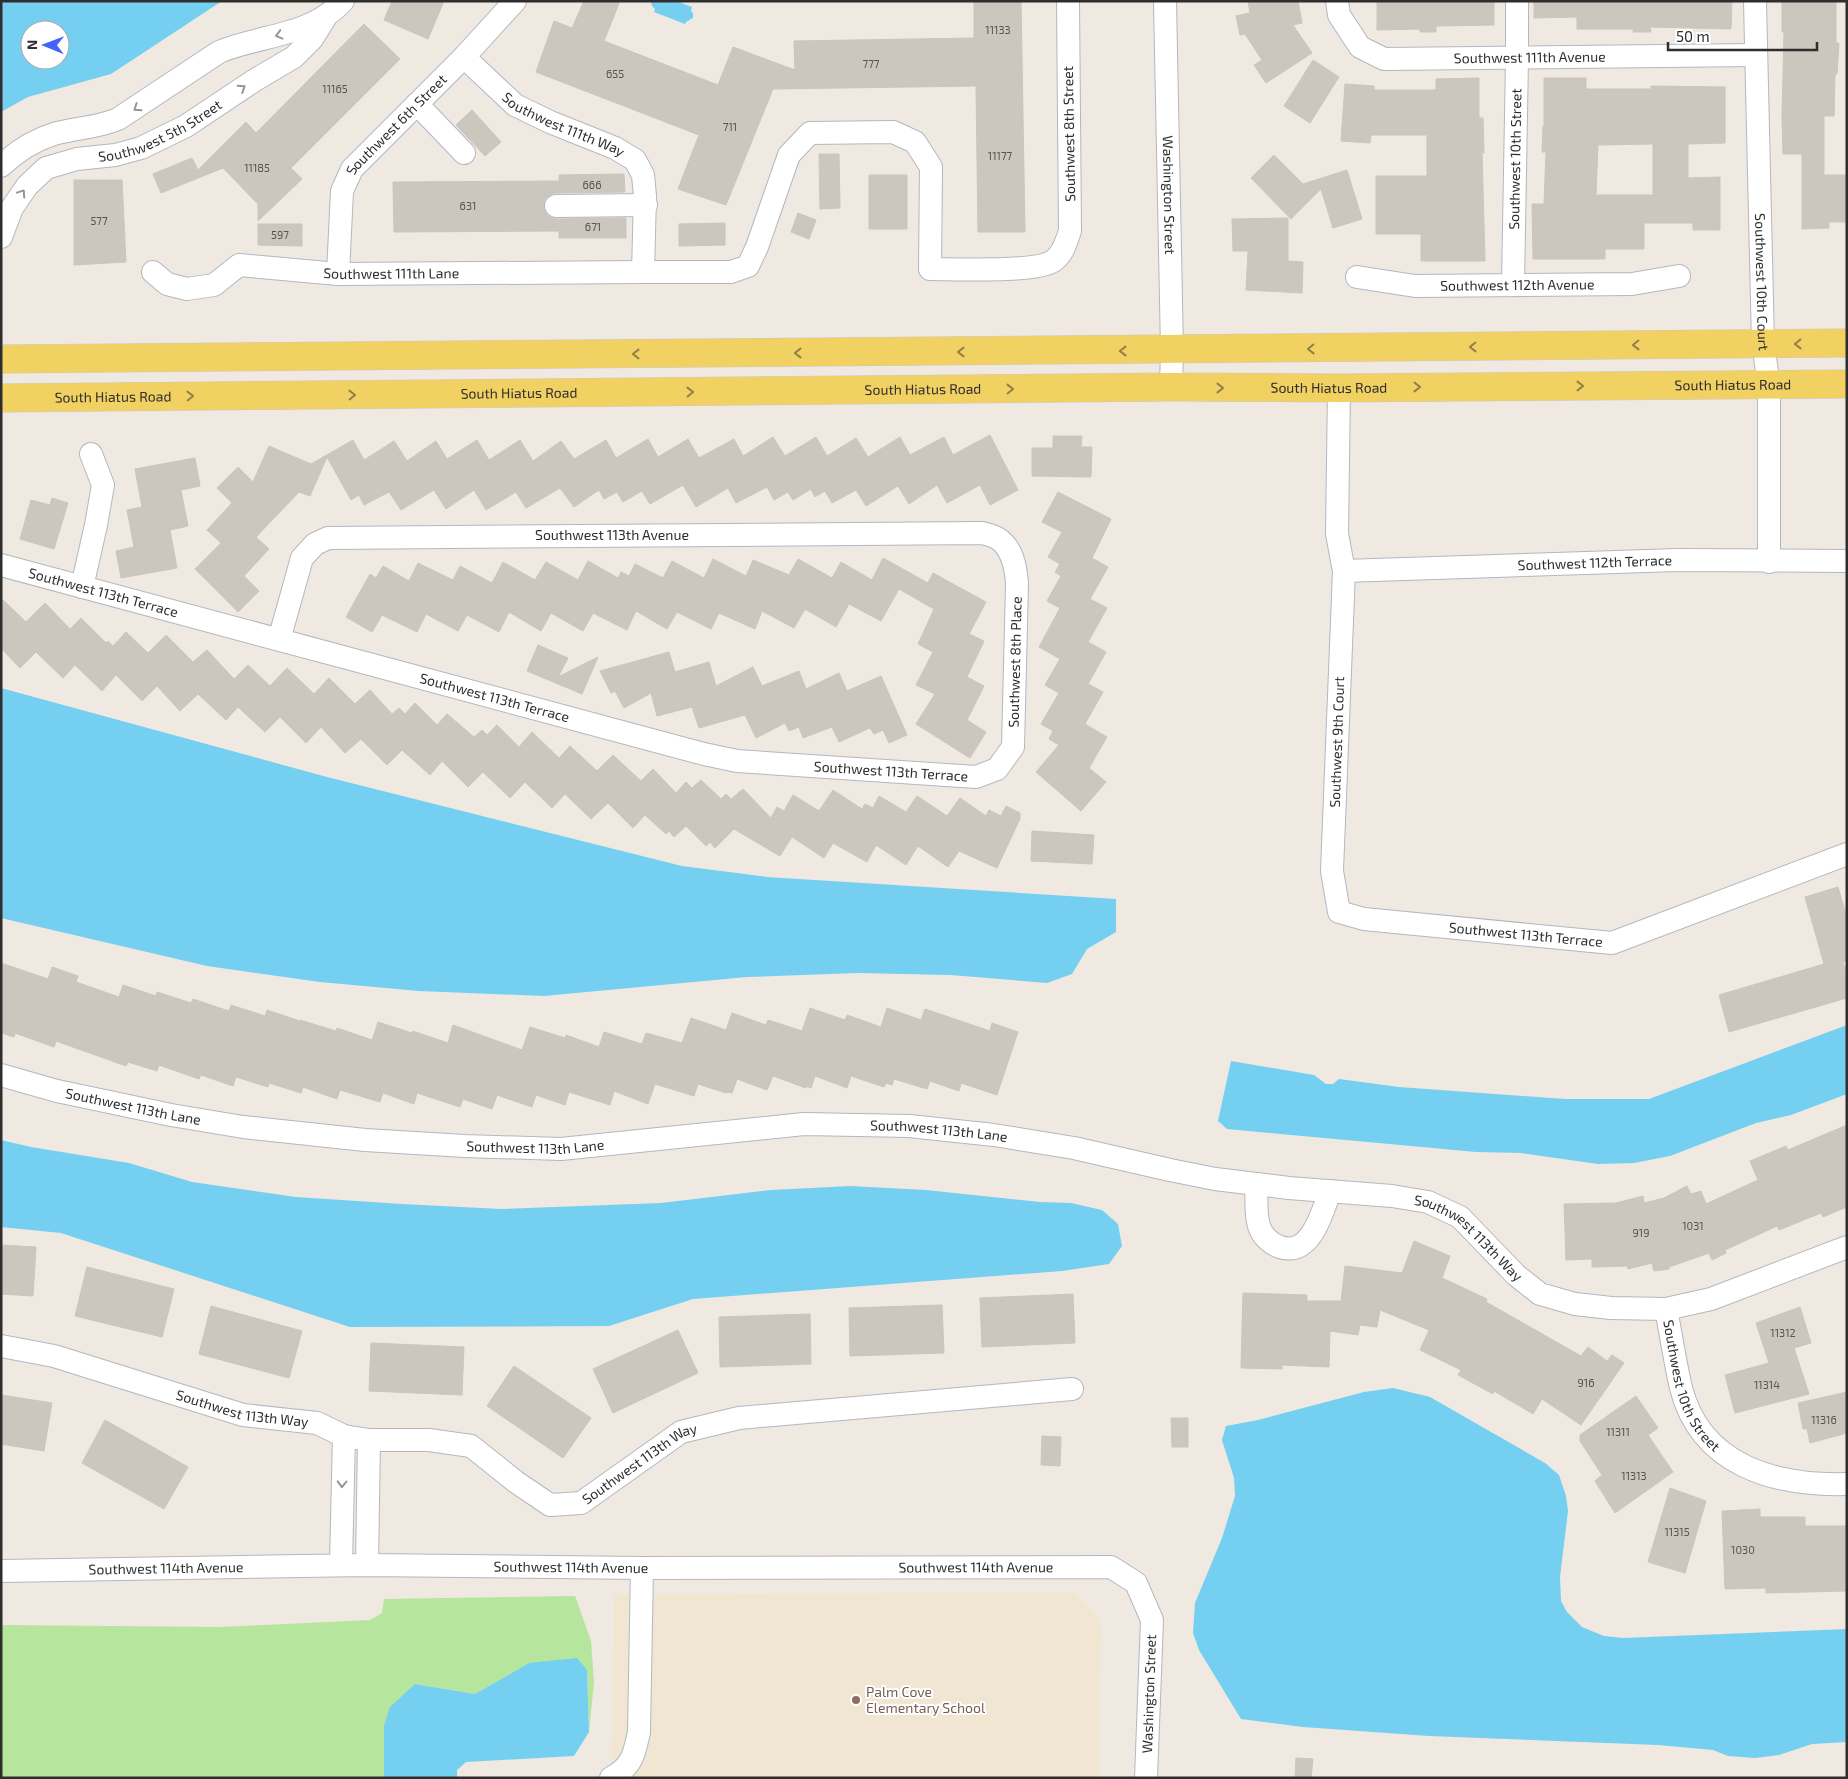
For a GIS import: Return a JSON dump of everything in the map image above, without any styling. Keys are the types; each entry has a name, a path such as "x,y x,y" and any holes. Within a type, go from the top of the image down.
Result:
{"main road":[{"path":"1,359 1847,343"},
{"name":"South Hiatus Road","path":"1,398 1171,387 1339,388 1847,384"}],"street":[{"name":"Southwest 5th Street","path":"1,237 12,208 27,186 46,168 77,158 115,155 140,148 186,126 255,80 294,57 312,39 325,18 343,1"},
{"name":"Southwest 6th Street","path":"338,274 342,190 352,169 464,57 515,1"},
{"name":"Southwest 8th Street","path":"643,272 731,272 748,266 757,247 789,155 810,133 893,132 915,142 931,168 930,269 1033,268 1053,261 1064,248 1070,231 1068,1"},
{"name":"Washington Street","path":"1165,1 1172,350 1171,387"},
{"name":"Southwest 111th Avenue","path":"1337,1 1338,15 1360,47 1384,59 1755,55"},
{"name":"Southwest 10th Street","path":"1513,286 1518,58 1517,1"},
{"name":"Southwest 10th Court","path":"1755,1 1763,344 1769,385 1769,562"},
{"name":"Southwest 5th Street","path":"1,166 38,140 54,134 104,125 118,119 219,52 238,44 296,30 325,18"},
{"name":"Southwest 111th Way","path":"464,57 515,105 550,122 615,148 635,160 643,175 646,205 643,272"},
{"path":"417,104 464,153"},
{"path":"556,206 646,205"},
{"name":"Southwest 111th Lane","path":"152,272 166,284 187,289 214,285 239,265 338,274 643,272"},
{"name":"Southwest 112th Avenue","path":"1357,277 1415,286 1513,286 1632,284 1679,276"},
{"name":"Southwest 9th Court","path":"1339,388 1337,534 1344,571 1332,870 1339,912"},
{"path":"82,586 103,485 91,454"},
{"name":"Southwest 113th Avenue","path":"279,640 302,558 315,544 328,538 982,533 997,538 1008,549"},
{"name":"Southwest 8th Place","path":"997,769 1013,747 1017,584 1015,566 1008,549"},
{"name":"Southwest 112th Terrace","path":"1344,571 1677,560 1847,561"},
{"name":"Southwest 113th Terrace","path":"1,564 695,752 737,761 976,777 997,769"},
{"name":"Southwest 113th Terrace","path":"1339,912 1364,919 1612,943 1847,854"},
{"name":"Southwest 113th Lane","path":"1,1075 57,1092 171,1115 243,1127 365,1140 561,1149 628,1144 804,1124 909,1126 994,1135 1074,1148"},
{"name":"Southwest 113th Way","path":"1074,1148 1215,1179 1392,1196 1428,1202 1460,1217 1493,1249 1516,1275 1540,1294 1575,1304 1611,1308 1666,1309 1711,1299 1847,1247"},
{"path":"1256,1184 1259,1226 1271,1244 1287,1249 1303,1244 1318,1226 1330,1191"},
{"name":"Southwest 10th Street","path":"1666,1309 1681,1389 1691,1414 1706,1437 1728,1458 1751,1470 1785,1480 1847,1484"},
{"name":"Southwest 113th Way","path":"1,1346 54,1356 243,1415 318,1423 344,1436 369,1440 429,1440 471,1446 516,1482 550,1505 580,1503 681,1432 729,1420 1072,1389"},
{"path":"341,1566 344,1436"},
{"path":"367,1565 369,1440"},
{"name":"Southwest 114th Avenue","path":"1,1571 367,1565 642,1568 1111,1567 1136,1583"},
{"path":"612,1778 620,1773 634,1755 638,1732 642,1568"},
{"name":"Washington Street","path":"1136,1583 1152,1620 1146,1778"}],"shaded area":[{"name":"Palm Cove Elementary School","path":"1074,1592 1101,1621 1099,1778 611,1778 614,1595"}],"green space":[{"path":"575,1596 591,1641 594,1682 589,1732 587,1670 529,1663 475,1694 415,1684 384,1726 384,1778 1,1778 1,1625 220,1627 370,1620 382,1613 384,1599"}],"water":[{"path":"1,1 222,1 111,74 28,97 1,112"},
{"path":"651,1 676,1 692,7 693,18 685,24 654,12 655,9"},
{"path":"1,688 327,777 682,866 767,877 1116,899 1116,932 1087,949 1072,974 1047,983 951,975 857,973 747,977 544,996 419,991 320,982 207,966 1,918"},
{"path":"1847,1025 1847,1094 1791,1115 1756,1123 1670,1156 1634,1163 1598,1164 1521,1153 1476,1152 1227,1129 1218,1121 1231,1061 1314,1075 1326,1084 1333,1084 1339,1079 1399,1087 1565,1099 1649,1099"},
{"path":"1,1140 31,1147 129,1163 192,1182 296,1197 402,1204 501,1209 661,1203 771,1190 850,1186 926,1190 1040,1202 1071,1203 1102,1210 1118,1224 1122,1246 1109,1264 1062,1271 693,1299 609,1326 350,1327 61,1233 1,1227"},
{"path":"1393,1388 1430,1397 1545,1463 1559,1475 1566,1496 1568,1511 1560,1577 1561,1601 1567,1612 1582,1627 1604,1636 1623,1638 1847,1629 1847,1742 1812,1744 1779,1755 1755,1758 1728,1756 1713,1750 1658,1745 1429,1736 1303,1727 1241,1719 1199,1650 1193,1633 1195,1603 1222,1538 1235,1496 1234,1478 1222,1440 1226,1426 1258,1420 1364,1392"},
{"path":"577,1658 587,1670 589,1732 574,1756 466,1762 457,1770 457,1778 384,1778 384,1726 390,1707 415,1684 475,1694 529,1663"}],"building":[{"path":"392,1 444,1 428,39 384,20"},
{"path":"584,1 620,1 604,41 718,85 733,47 795,70 794,41 974,38 974,1 1021,1 1025,232 978,232 976,86 773,89 726,205 678,189 699,135 536,72 554,21 572,28"},
{"path":"1248,1 1298,1 1302,23 1293,25 1312,53 1266,83 1254,65 1262,60 1245,34 1240,35 1236,16 1250,13"},
{"path":"1377,1 1494,1 1494,25 1436,26 1436,32 1420,32 1420,29 1377,30"},
{"path":"1534,1 1732,1 1731,29 1650,27 1651,32 1633,32 1633,29 1577,29 1577,17 1534,18"},
{"path":"1782,1 1836,1 1836,43 1839,43 1837,74 1835,74 1834,116 1824,116 1824,175 1847,175 1847,222 1829,222 1829,228 1802,229 1802,154 1783,154 1784,32 1782,32"},
{"path":"364,24 400,59 291,168 302,179 258,221 258,204 223,168 161,193 153,174 192,158 198,170 246,122 256,133"},
{"path":"1313,60 1339,77 1310,123 1284,106"},
{"path":"1479,78 1479,118 1483,118 1485,261 1421,261 1421,234 1376,234 1376,176 1427,176 1427,135 1371,135 1370,143 1341,141 1345,84 1374,86 1374,90 1436,90 1436,79"},
{"path":"1544,78 1586,78 1586,89 1651,89 1651,86 1725,87 1725,143 1688,144 1688,178 1720,177 1720,230 1693,230 1693,223 1644,223 1644,249 1605,249 1605,259 1533,259 1532,204 1544,204 1546,152 1542,152","holes":["1653,144 1653,195 1596,195 1598,145"]},
{"path":"472,110 501,142 485,156 456,125"},
{"path":"819,154 839,154 840,208 820,209"},
{"path":"1274,155 1303,184 1347,170 1362,219 1333,228 1321,189 1291,219 1251,178"},
{"path":"624,174 625,192 555,193 545,199 543,207 549,217 556,219 626,218 626,238 559,238 559,231 394,232 393,182 559,181 559,175"},
{"path":"869,175 907,175 907,229 869,229"},
{"path":"74,180 122,180 126,262 74,265"},
{"path":"798,213 816,220 809,239 791,232"},
{"path":"1288,218 1288,261 1303,262 1302,293 1246,290 1248,251 1233,251 1232,219"},
{"path":"725,223 725,245 679,246 679,224"},
{"path":"258,224 302,224 302,246 258,245"},
{"path":"990,435 1018,490 990,505 980,485 947,503 937,485 909,504 898,486 866,506 856,490 832,503 825,491 815,497 811,489 793,500 788,492 774,500 767,487 736,503 728,488 696,507 683,485 650,504 642,491 623,502 617,492 604,499 599,490 574,507 560,488 526,508 516,492 486,510 474,490 446,509 434,490 401,510 389,492 364,505 359,495 351,500 327,457 310,496 299,492 256,537 269,549 244,576 259,591 238,612 195,569 221,543 207,530 232,503 217,488 238,467 253,482 269,446 311,464 353,440 364,460 394,441 407,461 436,441 447,459 477,440 489,460 520,440 533,461 561,441 574,459 606,440 616,458 648,439 658,457 688,439 699,458 734,439 743,456 773,437 785,456 816,437 827,456 856,438 868,457 900,437 910,455 944,437 953,455"},
{"path":"1053,436 1082,436 1081,447 1092,447 1091,477 1032,476 1032,448 1053,448"},
{"path":"195,458 200,486 181,490 188,526 170,530 177,568 121,578 116,551 134,547 127,510 142,507 135,469"},
{"path":"1058,492 1111,519 1092,558 1108,567 1090,599 1107,608 1088,642 1106,652 1088,684 1103,692 1085,724 1107,737 1089,768 1106,782 1081,811 1036,772 1059,745 1049,739 1053,731 1041,724 1059,693 1045,685 1060,659 1039,647 1060,608 1047,601 1061,576 1055,572 1060,564 1048,557 1062,532 1042,522"},
{"path":"52,498 68,503 54,549 20,539 31,500 50,505"},
{"path":"883,558 928,583 933,573 986,602 969,634 984,641 967,677 984,686 967,720 986,732 970,758 916,724 935,694 916,685 933,652 918,644 934,609 899,589 881,621 849,604 836,627 805,609 794,628 762,611 755,629 719,613 711,629 677,612 667,629 636,611 627,630 593,613 583,631 551,613 541,631 509,612 499,632 467,615 458,631 426,614 417,632 382,615 372,632 346,617 370,574 376,578 383,566 409,581 418,563 453,580 460,566 492,583 503,562 535,580 546,562 578,580 588,561 618,578 621,572 629,576 635,564 663,578 672,561 704,578 713,559 746,576 753,560 789,575 798,559 832,578 841,562 872,580"},
{"path":"1,598 26,622 45,603 70,629 81,618 106,643 108,641 113,646 126,632 148,653 166,635 193,662 207,650 234,679 248,665 270,686 287,668 314,694 329,678 355,704 370,690 392,714 399,708 405,714 415,703 437,725 447,714 474,737 482,730 487,735 497,725 519,747 532,732 559,758 570,746 597,771 613,755 641,781 653,769 676,793 686,782 692,788 701,780 721,799 726,794 731,799 743,789 771,818 777,807 784,811 793,795 819,811 833,790 862,809 865,804 873,808 879,796 906,812 917,796 947,816 960,798 986,816 989,810 1001,816 1006,806 1020,813 1020,819 997,868 959,851 948,867 918,846 906,865 876,845 867,862 833,843 824,858 792,837 780,856 734,829 715,848 710,842 706,846 686,826 674,837 669,831 666,834 645,815 633,828 608,803 591,819 565,794 552,808 525,782 510,798 483,772 468,787 442,761 430,775 402,750 387,765 361,739 345,753 321,727 306,743 280,717 265,732 238,707 226,720 198,694 180,711 157,686 142,701 116,675 102,691 75,665 63,678 36,652 20,668 1,648"},
{"path":"538,645 568,658 558,677 598,657 582,694 527,671"},
{"path":"669,652 675,672 709,662 716,686 753,667 762,686 799,671 806,689 839,673 847,691 881,676 907,735 889,743 883,730 874,734 870,728 839,742 832,727 803,738 799,727 789,731 785,723 756,738 745,715 699,728 692,707 657,716 651,693 624,708 615,691 611,693 600,671"},
{"path":"1032,831 1094,835 1092,864 1031,861"},
{"path":"1838,887 1847,918 1847,961 1843,962 1847,976 1847,998 1729,1032 1719,995 1824,964 1805,897"},
{"path":"1,963 48,979 52,967 78,976 76,982 119,997 123,985 156,996 157,992 191,1003 193,999 229,1011 231,1005 265,1016 267,1010 336,1031 337,1028 372,1040 378,1022 448,1043 453,1025 522,1050 530,1027 565,1038 566,1035 599,1047 604,1032 642,1044 646,1033 682,1043 691,1018 726,1030 732,1013 766,1025 768,1020 802,1031 810,1008 845,1020 847,1015 881,1027 887,1008 921,1020 925,1009 990,1031 992,1023 1018,1032 997,1095 961,1083 959,1091 930,1081 927,1089 894,1079 892,1085 886,1083 884,1087 851,1076 847,1088 815,1076 811,1088 806,1086 806,1088 773,1076 767,1090 737,1079 732,1093 726,1093 698,1084 694,1096 655,1084 648,1104 614,1091 610,1105 569,1092 565,1105 536,1095 532,1107 497,1095 492,1109 463,1099 460,1107 417,1093 414,1104 383,1093 380,1102 340,1090 337,1099 303,1087 301,1093 269,1083 268,1087 236,1077 233,1086 201,1075 199,1079 159,1065 157,1071 128,1062 126,1066 56,1041 54,1047 15,1033 14,1037 1,1033"},
{"path":"1847,1125 1847,1207 1823,1217 1821,1213 1779,1230 1777,1226 1725,1250 1726,1253 1712,1260 1709,1253 1669,1267 1669,1269 1654,1271 1652,1263 1628,1269 1627,1266 1592,1267 1592,1259 1566,1260 1564,1204 1616,1203 1643,1196 1644,1203 1664,1198 1687,1186 1691,1194 1701,1191 1706,1204 1758,1180 1750,1161 1786,1146 1788,1150"},
{"path":"1414,1241 1450,1256 1442,1278 1487,1299 1486,1302 1581,1356 1588,1347 1607,1361 1612,1355 1624,1363 1581,1425 1542,1399 1533,1414 1494,1391 1493,1394 1458,1375 1461,1370 1420,1350 1429,1330 1380,1310 1377,1327 1360,1325 1358,1335 1330,1331 1329,1367 1282,1365 1282,1369 1241,1368 1243,1293 1307,1295 1307,1301 1341,1301 1345,1266 1402,1273"},
{"path":"1,1245 36,1247 33,1296 1,1294"},
{"path":"87,1267 174,1289 162,1337 75,1316"},
{"path":"1073,1294 1075,1343 982,1347 980,1298"},
{"path":"942,1305 944,1353 850,1356 849,1308"},
{"path":"211,1306 302,1331 289,1378 199,1354"},
{"path":"1800,1307 1811,1343 1794,1348 1809,1394 1735,1413 1725,1375 1769,1363 1756,1323"},
{"path":"810,1314 811,1364 720,1367 719,1317"},
{"path":"678,1330 698,1373 613,1413 593,1369"},
{"path":"371,1343 464,1347 462,1395 369,1391"},
{"path":"514,1366 591,1418 563,1458 487,1406"},
{"path":"1847,1392 1847,1433 1810,1443 1807,1429 1803,1429 1798,1403"},
{"path":"1,1395 52,1403 44,1451 1,1444"},
{"path":"1636,1396 1658,1428 1648,1435 1673,1472 1615,1513 1595,1481 1602,1475 1580,1441 1580,1435"},
{"path":"1171,1418 1188,1418 1188,1447 1172,1447"},
{"path":"105,1420 188,1467 164,1509 82,1463"},
{"path":"1042,1436 1061,1437 1060,1466 1041,1465"},
{"path":"1670,1488 1706,1501 1685,1573 1648,1562"},
{"path":"1760,1509 1760,1517 1805,1517 1805,1526 1847,1526 1847,1591 1766,1593 1766,1588 1725,1589 1722,1511"},
{"path":"1296,1758 1313,1759 1311,1778 1295,1778"}],"place":[{"name":"Palm Cove Elementary School","path":"856,1700"}]}
